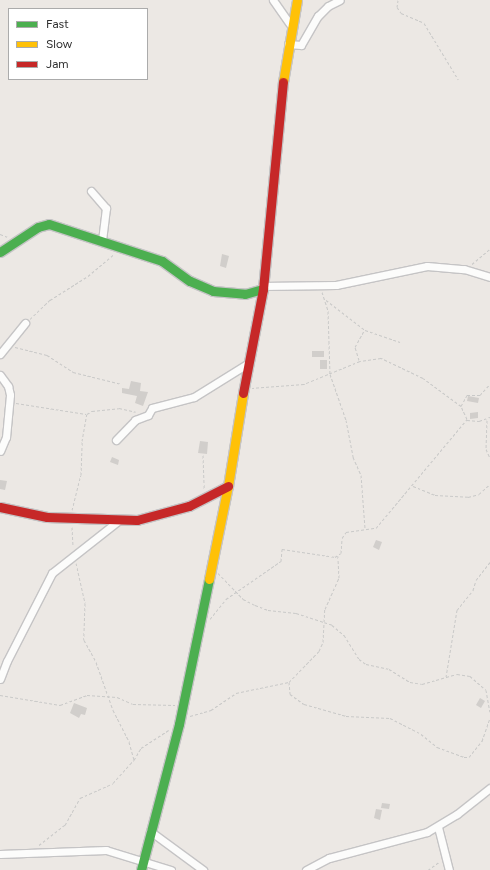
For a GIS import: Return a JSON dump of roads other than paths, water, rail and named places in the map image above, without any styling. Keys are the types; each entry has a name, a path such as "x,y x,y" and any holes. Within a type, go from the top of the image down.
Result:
{"street":[{"path":"273,0 290,24"},
{"path":"142,866 179,720 181,704 228,486 247,364 262,288 269,242 275,150 290,24 297,0"},
{"path":"288,44 301,45 318,16 328,6 340,0"},
{"path":"91,190 106,208 102,242"},
{"path":"0,252 46,224 162,261 190,281 213,291 245,294 262,288 355,283 414,266 464,270 490,277"},
{"path":"0,354 9,346 25,323"},
{"path":"116,440 135,420 148,415 159,404 194,397 247,364"},
{"path":"0,375 8,386 10,403 6,437 0,451"},
{"path":"0,507 29,514 71,519 118,521 173,511 228,486"},
{"path":"0,679 48,580 58,567 74,557 118,521"},
{"path":"306,870 329,858 427,832 438,827 490,788"},
{"path":"438,827 449,870"},
{"path":"150,831 203,870"},
{"path":"2,856 30,853 106,850 142,866 171,870"}]}
